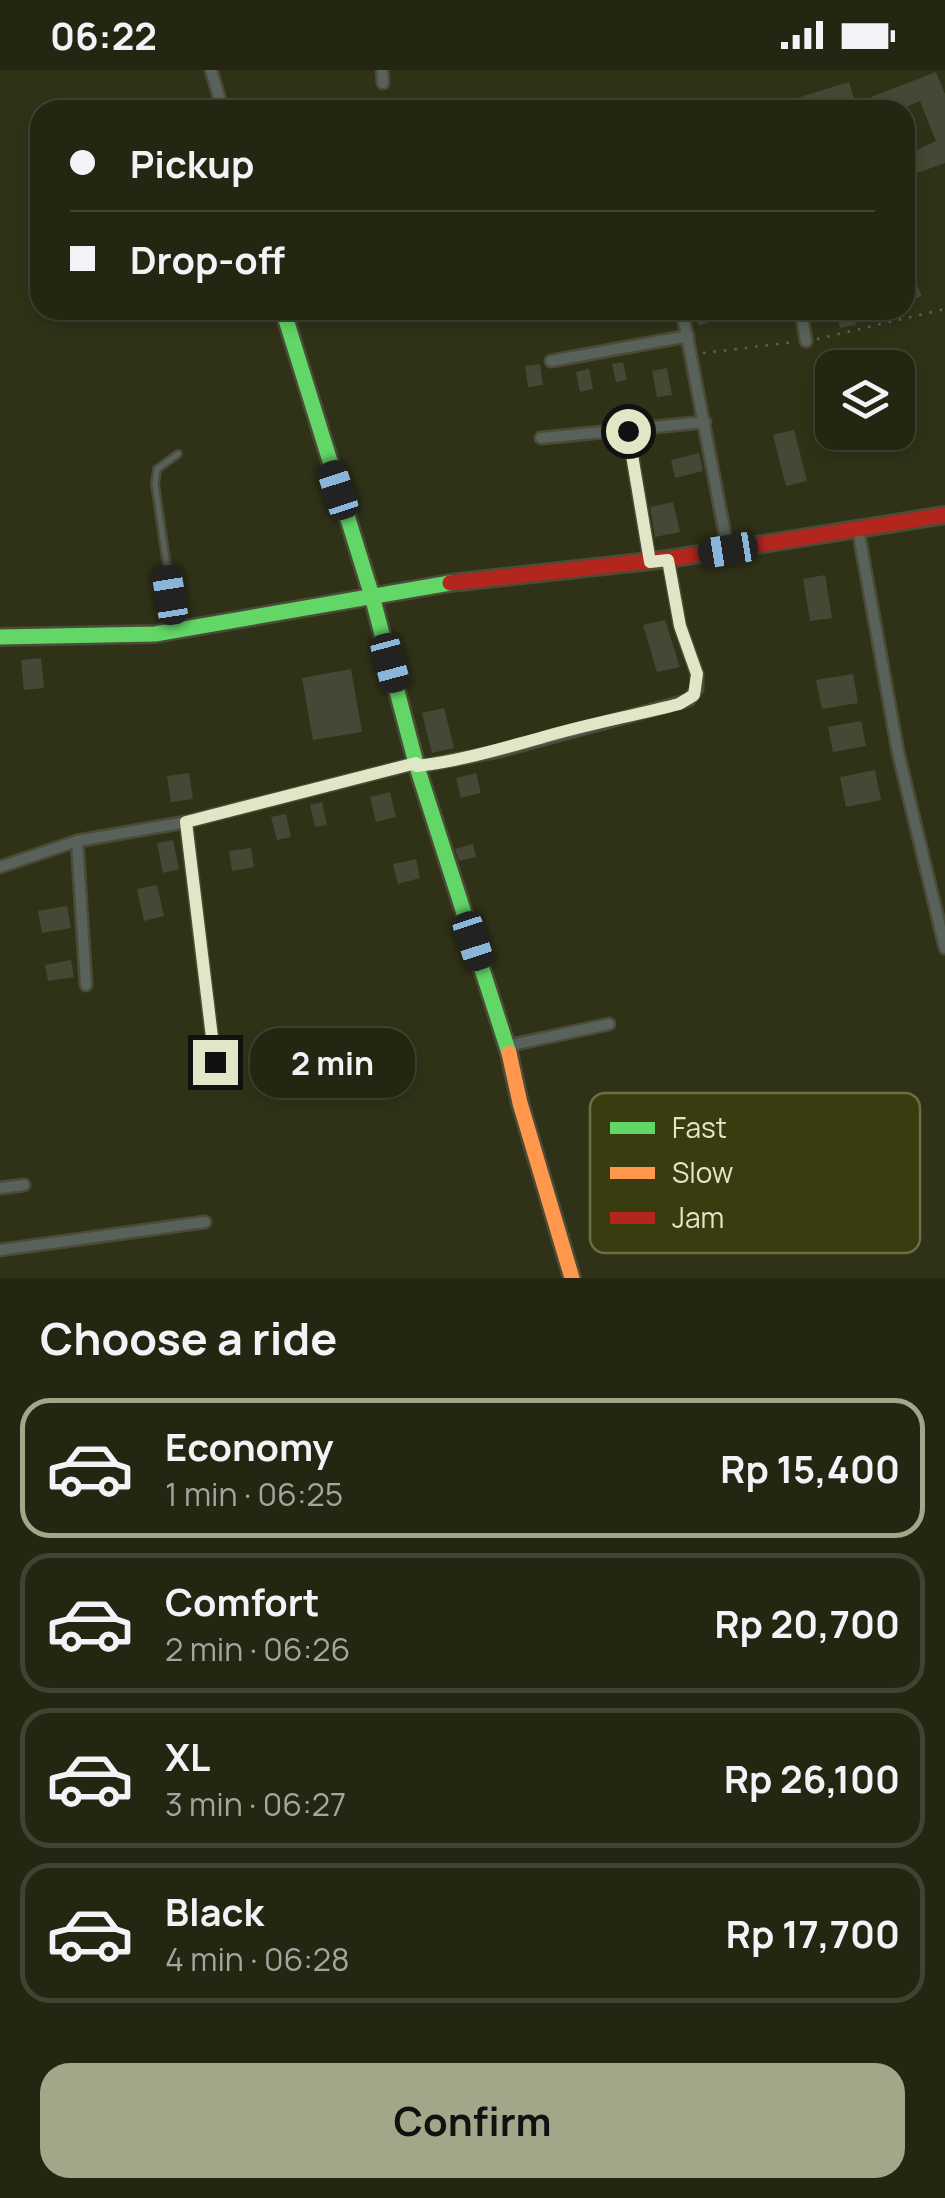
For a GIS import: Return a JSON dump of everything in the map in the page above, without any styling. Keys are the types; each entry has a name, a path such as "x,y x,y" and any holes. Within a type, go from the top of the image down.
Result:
{"street":[{"path":"211,70 220,100"},
{"path":"382,70 383,83"},
{"path":"286,320 372,596 411,766 507,1046 520,1104 572,1278"},
{"path":"684,320 728,550"},
{"path":"802,320 806,341"},
{"path":"551,361 688,336"},
{"path":"541,438 705,422"},
{"path":"628,431 650,562"},
{"path":"0,637 97,637 176,631 432,585 668,560 945,515"},
{"path":"858,529 898,752 945,948"},
{"path":"0,867 77,841 186,822 411,766 500,751 689,700 697,689 697,674 680,626 668,560"},
{"path":"186,822 215,1062"},
{"path":"77,841 86,985"},
{"path":"507,1046 609,1024"},
{"path":"0,1188 24,1185"},
{"path":"0,1250 205,1222"}],"lane":[{"path":"176,631 155,484 157,470 178,454"}],"path":[{"path":"915,316 945,309"},
{"path":"692,354 806,341 897,320"}],"building":[{"path":"936,72 945,94 945,163 915,174 915,150 936,141 920,101 871,97"},
{"path":"849,82 854,98 848,100 794,99"},
{"path":"915,280 922,296 915,299"},
{"path":"838,320 855,320 856,325 840,328"},
{"path":"623,362 627,380 616,382 612,364"},
{"path":"540,364 543,385 528,387 525,366"},
{"path":"667,368 672,395 657,397 652,371"},
{"path":"589,369 593,389 580,392 576,372"},
{"path":"794,430 807,481 786,486 773,435"},
{"path":"699,453 703,471 675,478 671,460"},
{"path":"673,502 680,532 655,537 650,507"},
{"path":"825,575 832,618 810,621 803,579"},
{"path":"665,620 680,667 657,672 643,625"},
{"path":"41,658 44,688 24,690 21,660"},
{"path":"351,669 362,732 313,740 302,678"},
{"path":"853,674 858,703 822,709 816,680"},
{"path":"444,708 454,748 432,753 422,713"},
{"path":"861,721 866,746 833,752 828,727"},
{"path":"875,770 881,800 846,807 840,777"},
{"path":"189,773 193,799 171,802 167,776"},
{"path":"476,773 481,793 461,798 456,778"},
{"path":"390,792 396,817 376,822 370,797"},
{"path":"322,802 327,825 315,827 310,805"},
{"path":"286,814 291,837 277,840 271,817"},
{"path":"173,840 179,869 163,873 157,843"},
{"path":"473,844 476,857 459,861 455,849"},
{"path":"251,848 254,867 232,871 229,851"},
{"path":"416,859 420,878 398,884 393,864"},
{"path":"157,885 164,916 144,921 137,889"},
{"path":"67,906 71,928 42,933 38,911"},
{"path":"71,960 74,977 48,981 45,965"}],"traffic: fast":[{"path":"286,320 372,596 417,767 509,1053"},
{"path":"0,637 155,634 450,583"}],"traffic: slow":[{"path":"509,1053 572,1278"}],"traffic: jam":[{"path":"450,583 668,559 945,515"}],"route":[{"path":"215,1062 186,822 416,763 417,766 450,762 500,751 679,704 694,695 697,674 680,626 668,560 650,562 628,431"}]}
